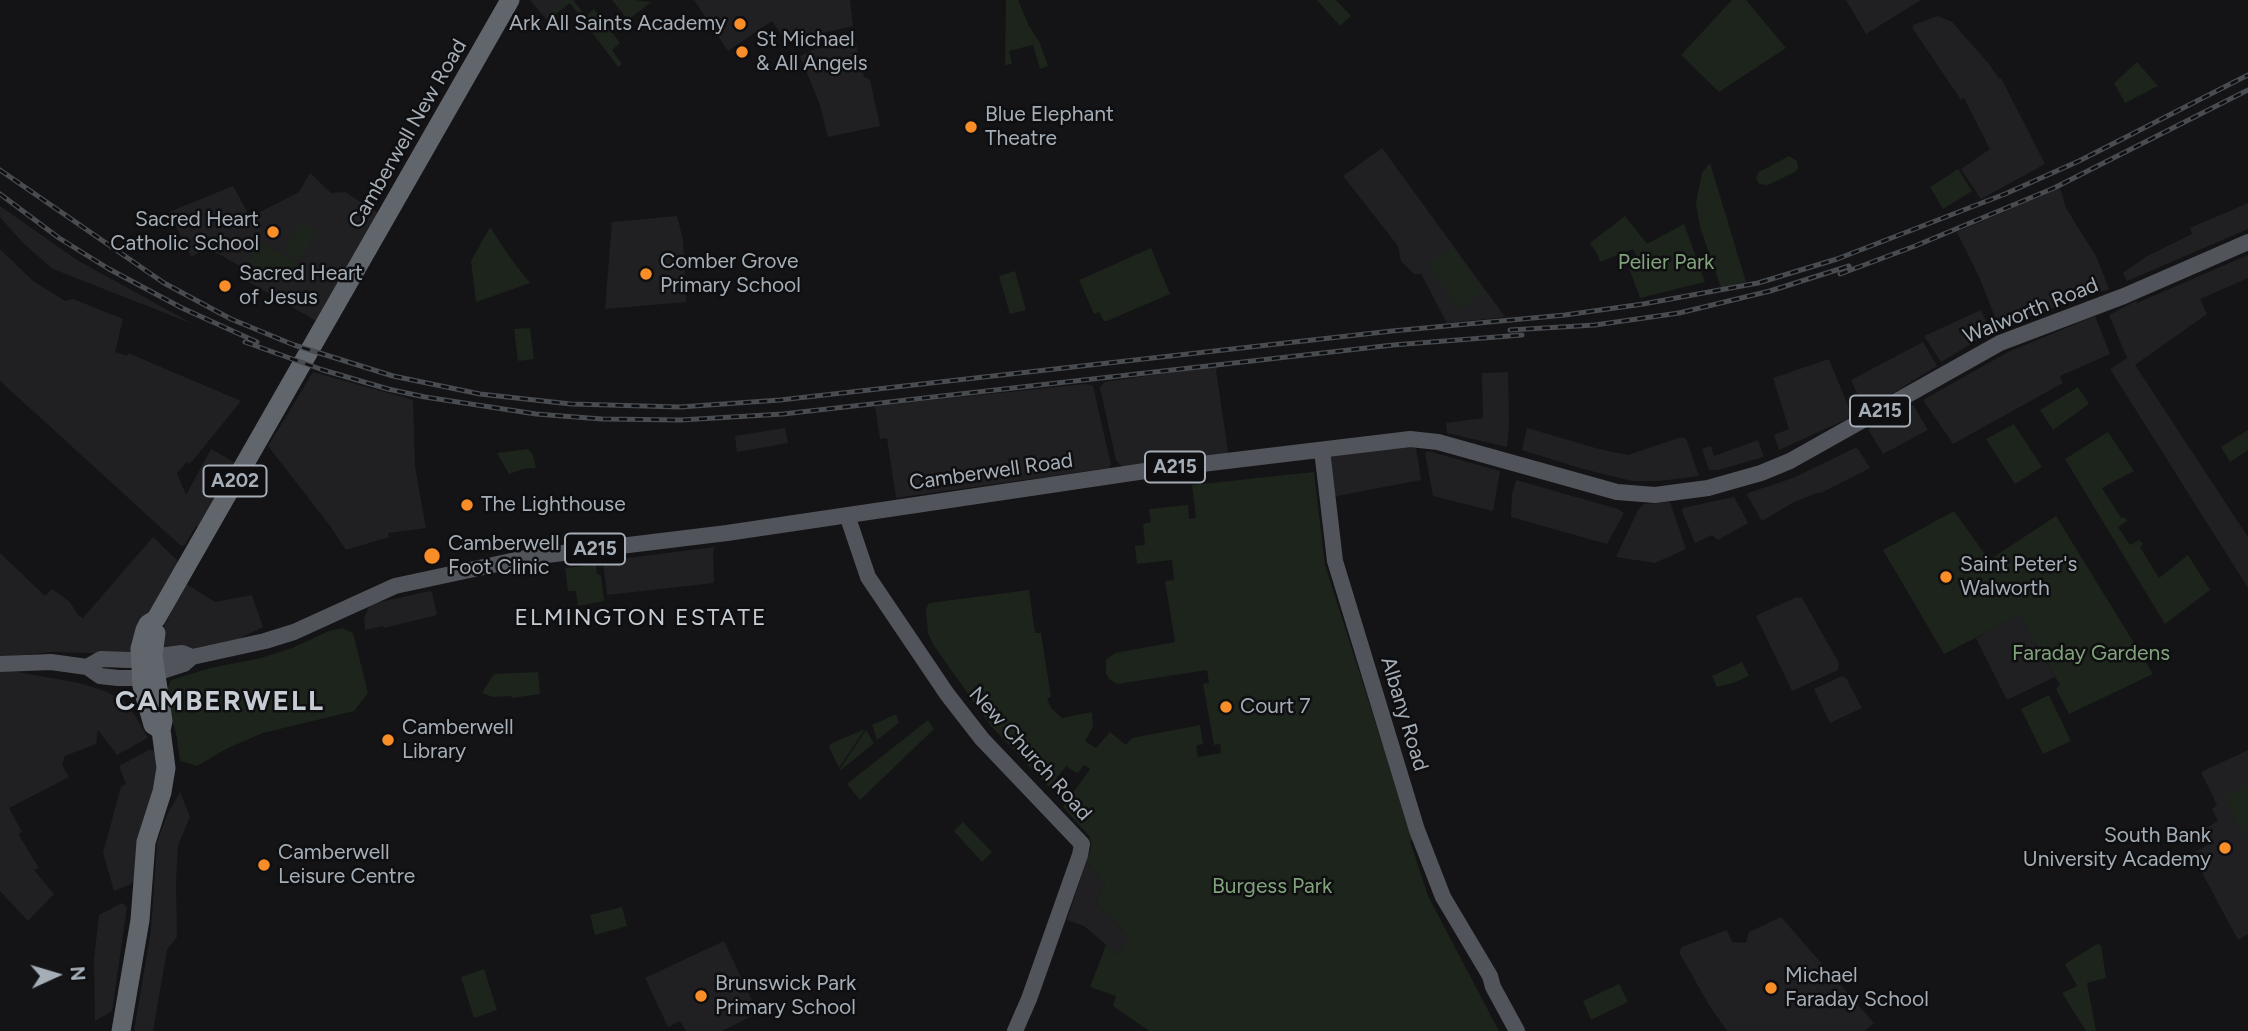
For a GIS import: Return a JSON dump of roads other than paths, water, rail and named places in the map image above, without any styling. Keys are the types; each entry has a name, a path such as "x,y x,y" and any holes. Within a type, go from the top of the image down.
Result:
{"highway":[{"name":"Camberwell New Road","path":"147,667 145,630 148,624 156,619 510,0"},
{"name":"A202","path":"121,1031 140,920 146,842 165,777 164,748 161,730 153,725 147,667"}],"main road":[{"name":"Walworth Road","path":"1640,495 1710,488 1790,461 2000,342 2124,296 2248,243"},
{"name":"Camberwell Road","path":"147,667 184,664 192,657 277,638 395,586 530,557 714,535 1152,470 1410,439 1438,442 1611,491 1640,495"},
{"name":"Albany Road","path":"1322,450 1335,561 1417,830 1443,897 1490,976 1493,988 1517,1031"},
{"name":"New Church Road","path":"847,516 868,577 953,702 982,739 1082,844 1033,987 1015,1031"},
{"name":"A215","path":"0,664 51,662 88,667 100,676 118,678 147,667"},
{"name":"Albany Road","path":"1490,976 1504,992 1524,1031"}],"railway":[{"path":"0,170 164,283 231,319 294,345 393,376 480,394 571,404 680,407 780,400 1392,331 1565,315 1758,283 1837,259 2005,194 2079,161 2248,75"},
{"path":"1840,274 2054,188 2248,90"},
{"path":"0,194 59,238 109,269 182,308 257,342"},
{"path":"1510,330 1595,325 1679,313 1770,291 1849,266"},
{"path":"245,342 323,370 425,397 536,414 602,419 681,420 783,414 1393,345 1522,335"}],"place":[{"name":"Ark All Saints Academy","path":"740,24"},
{"name":"St Michael & All Angels","path":"742,52"},
{"name":"Blue Elephant Theatre","path":"971,127"},
{"name":"Sacred Heart Catholic School","path":"273,232"},
{"name":"Comber Grove Primary School","path":"646,274"},
{"name":"Sacred Heart of Jesus","path":"225,286"},
{"name":"The Lighthouse","path":"467,505"},
{"name":"Camberwell Foot Clinic","path":"432,556"},
{"name":"Saint Peter's Walworth","path":"1946,577"},
{"name":"Court 7","path":"1226,707"},
{"name":"Camberwell Library","path":"388,740"},
{"name":"South Bank University Academy","path":"2225,848"},
{"name":"Camberwell Leisure Centre","path":"264,865"},
{"name":"Michael Faraday School","path":"1771,988"},
{"name":"Brunswick Park Primary School","path":"701,996"}],"district":[{"name":"ELMINGTON ESTATE","path":"641,618"},
{"name":"CAMBERWELL","path":"220,702"}],"park label":[{"name":"Pelier Park","path":"1666,263"},
{"name":"Faraday Gardens","path":"2091,654"},
{"name":"Burgess Park","path":"1272,887"}]}
